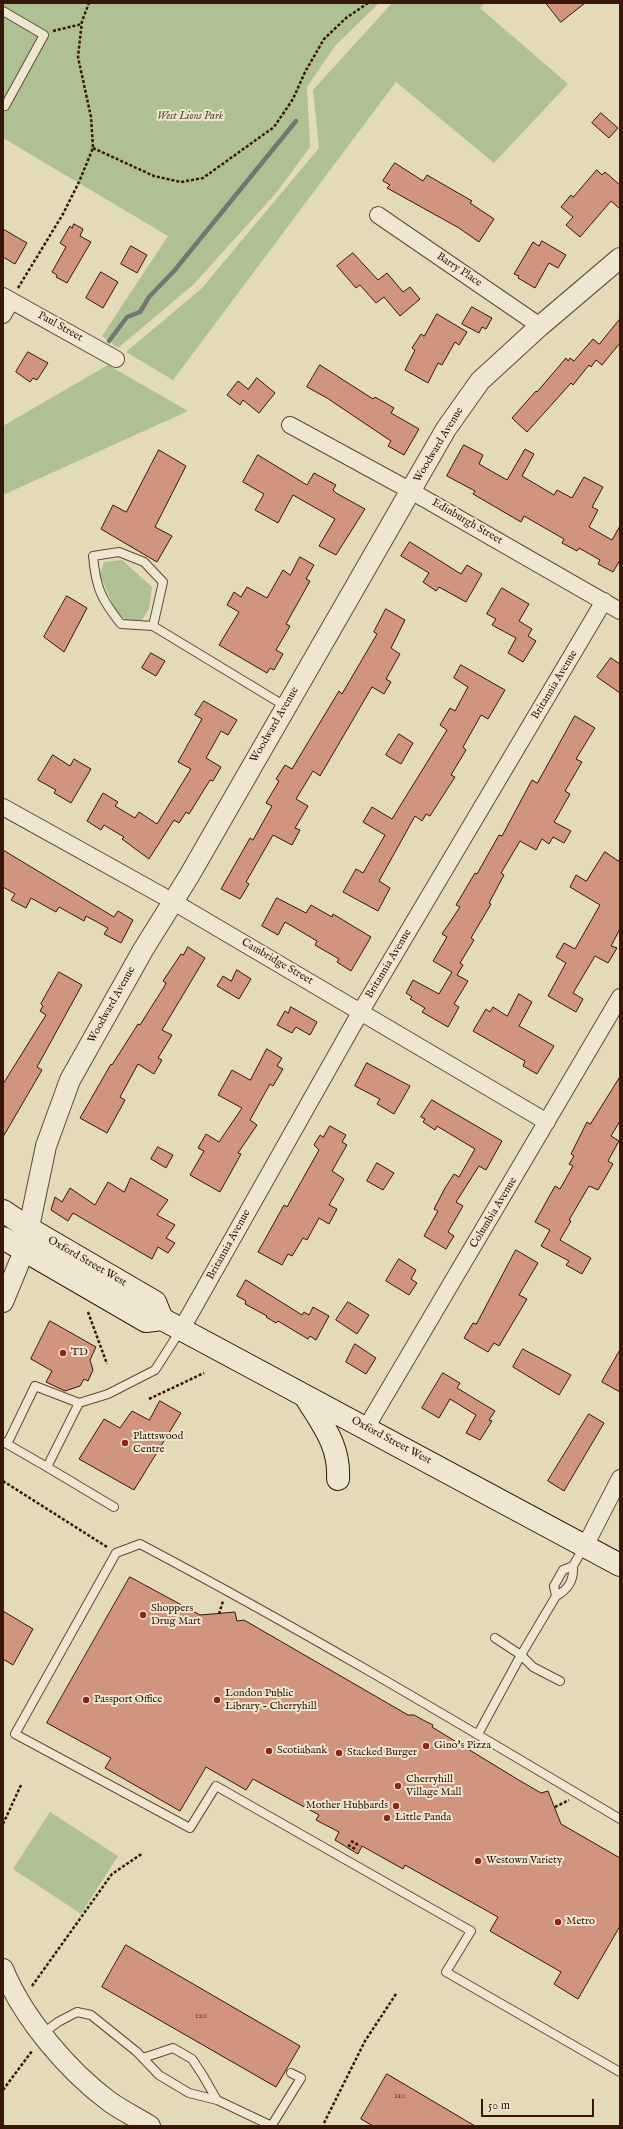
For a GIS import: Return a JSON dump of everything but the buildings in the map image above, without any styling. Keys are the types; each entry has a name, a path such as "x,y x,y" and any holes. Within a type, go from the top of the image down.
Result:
{"main road":[{"name":"Oxford Street West","path":"3,1211 30,1229 155,1302 162,1319"},
{"name":"Oxford Street West","path":"3,1238 146,1321 162,1319 620,1565"},
{"path":"305,1396 335,1448 339,1462 338,1479"}],"street":[{"name":"Barry Place","path":"378,215 540,326"},
{"name":"Woodward Avenue","path":"3,1302 24,1251 30,1229 46,1146 70,1080 172,901 189,876 285,706 446,430 480,381 540,326 620,258"},
{"path":"3,315 7,298"},
{"name":"Paul Street","path":"7,298 116,359"},
{"name":"Edinburgh Street","path":"290,425 411,491 620,611"},
{"name":"Britannia Avenue","path":"181,1330 361,1011 604,602"},
{"name":"Cambridge Street","path":"3,807 172,901 547,1122"},
{"name":"Columbia Avenue","path":"366,1428 620,997"},
{"path":"585,1546 620,1478"},
{"path":"3,1969 8,1981 42,2034 72,2070 110,2102 150,2126"}],"lane":[{"path":"3,11 44,35 5,106 3,104"},
{"path":"153,626 163,582 144,562 119,552 93,556 96,582 106,606 121,624 153,626 285,706"},
{"path":"114,1507 5,1443 35,1386 79,1403 108,1394 155,1370 181,1330"},
{"path":"47,1467 79,1403"},
{"path":"620,1819 478,1734 257,1607 140,1544 116,1553 15,1734 190,1828 216,1786 471,1931 446,1972 620,2072"},
{"path":"478,1734 521,1655 556,1596 565,1591 574,1577 573,1566 585,1546"},
{"path":"556,1596 554,1586 563,1570 573,1566"},
{"path":"495,1638 521,1655 533,1667 560,1681"},
{"path":"42,2034 58,2022 77,2012 91,2015 142,2058 158,2075 189,2093 217,2100 272,2125 301,2078 291,2073"},
{"path":"142,2058 173,2048 192,2059 217,2100"}],"path":[{"path":"93,148 154,176 181,182 203,178 274,127 293,99 305,72 324,39 346,18 368,3"},
{"path":"7,298 63,214 80,182 93,148 91,117 78,57 82,24 87,4"},
{"path":"44,35 63,28 82,24"},
{"path":"88,1312 107,1364"},
{"path":"149,1399 204,1373"},
{"path":"3,1480 21,1490 109,1548"},
{"path":"3,1824 21,1785"},
{"path":"351,1841 360,1846"},
{"path":"348,1845 357,1850"},
{"path":"32,1986 112,1874 143,1853"},
{"path":"324,2124 364,2040 396,1994"},
{"path":"3,2090 32,2051"}],"green space":[{"name":"West Lions Park","path":"3,3 379,3 335,46 307,87 310,147 277,192 193,285 118,348 102,336 168,236 3,138"},
{"path":"392,3 485,3 480,8 568,84 494,163 396,82 173,380 126,352 202,288 319,148 313,90"},
{"path":"108,365 188,411 3,495 3,426"},
{"path":"122,560 152,587 149,609 142,620 127,620 116,612 100,575 104,562"},
{"path":"50,1812 118,1856 81,1914 13,1869"}],"waterway":[{"path":"109,341 127,317 140,312 149,297 174,271 296,121"}],"place":[{"name":"TD","path":"63,1353"},
{"name":"Plattswood Centre","path":"125,1443"},
{"name":"Shoppers Drug Mart","path":"143,1615"},
{"name":"Passport Office","path":"86,1700"},
{"name":"London Public Library - Cherryhill","path":"217,1700"},
{"name":"Gino's Pizza","path":"426,1746"},
{"name":"Scotiabank","path":"269,1751"},
{"name":"Stacked Burger","path":"339,1753"},
{"name":"Cherryhill Village Mall","path":"398,1786"},
{"name":"Mother Hubbards","path":"396,1806"},
{"name":"Little Panda","path":"387,1818"},
{"name":"Westown Variety","path":"478,1861"},
{"name":"Metro","path":"558,1922"}]}
